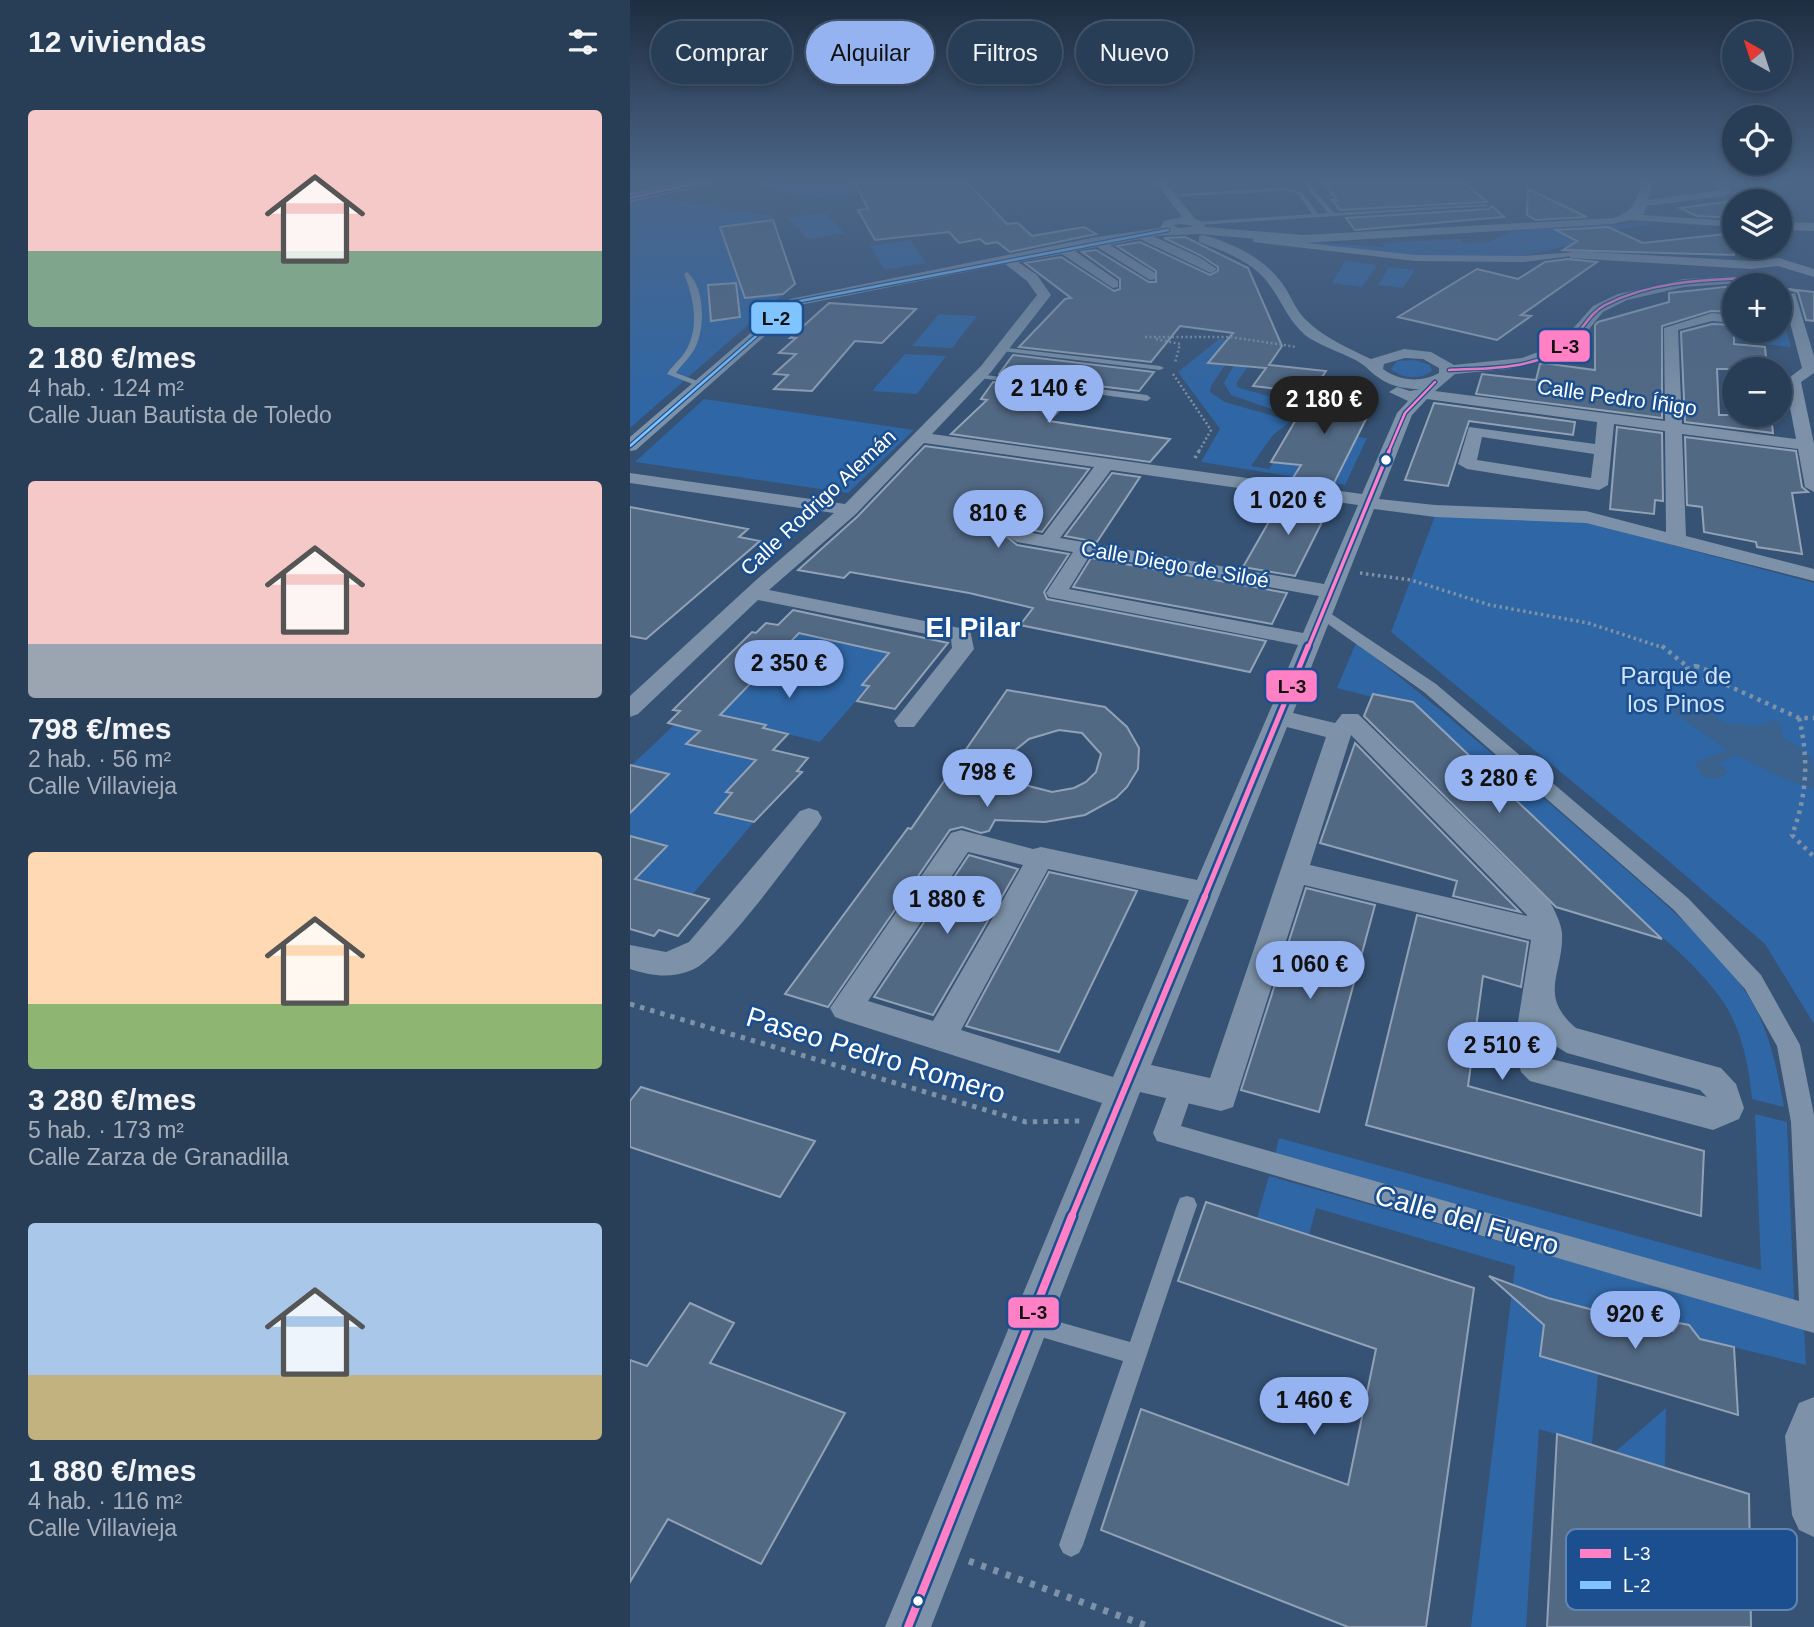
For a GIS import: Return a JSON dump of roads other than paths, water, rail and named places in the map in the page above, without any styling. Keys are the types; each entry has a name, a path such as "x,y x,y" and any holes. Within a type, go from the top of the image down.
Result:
{"street":[{"path":"630,446 795,302 811,296 1011,257"},
{"path":"1075,257 1113,284"},
{"path":"1121,257 1150,276"},
{"path":"1188,257 1212,269"},
{"path":"1246,257 1259,265 1274,281 1301,324 1317,337 1374,366 1378,374 1404,395"},
{"path":"1406,257 1549,257"},
{"path":"1603,257 1752,267 1762,273"},
{"name":"Calle Rodrigo Alemán","path":"630,709 754,593 849,510 1002,349 1044,295 1032,278 1005,258"},
{"path":"1579,307 1607,293 1631,286 1752,267 1768,259"},
{"path":"1780,259 1809,275"},
{"path":"1330,327 1352,344 1393,354 1426,355 1446,366 1542,356 1564,346 1602,306 1644,291 1722,282"},
{"path":"1792,303 1806,327 1810,369 1793,381 1814,487"},
{"path":"1676,540 1671,328 1712,317 1722,318"},
{"path":"1404,395 1435,382 1446,366 1528,350 1560,331"},
{"path":"1374,366 1383,357 1393,354"},
{"path":"908,1627 1122,1096 1327,604 1368,502 1404,395 1414,384 1435,382"},
{"name":"Calle Pedro Íñigo","path":"1404,395 1805,445"},
{"path":"1602,450 1475,431 1467,464 1599,485 1605,419"},
{"path":"919,437 1435,511 1586,517 1814,575"},
{"path":"1047,542 1106,464"},
{"path":"630,478 849,510"},
{"name":"Calle Diego de Siloé","path":"1017,536 1085,548 1327,604"},
{"path":"1056,593 1085,548"},
{"path":"754,593 961,635 963,649 906,721"},
{"path":"1056,593 1327,604 1441,696 1681,904 1753,982 1788,1045 1803,1122 1813,1307"},
{"path":"1281,718 1340,732"},
{"path":"1023,855 961,840 846,1008 1122,1096 1182,1088 1222,1096 1340,732 1350,720 1540,909 1546,932 1539,999 1530,1047 1532,1062 1542,1071 1713,1114 1727,1108 1727,1099 1709,1078 1567,1039 1553,1027 1539,999"},
{"path":"630,957 670,966 685,962 699,951 809,818"},
{"path":"940,1038 1041,857 1207,893"},
{"path":"1295,872 1546,932"},
{"name":"Calle del Fuero","path":"1182,1088 1166,1133 1813,1307"},
{"path":"1814,1418 1806,1436 1814,1515"}],"lane":[{"path":"687,274 694,287 699,331 687,354 671,374 700,385"},
{"path":"1002,349 1160,368"},
{"path":"979,376 1147,398"},
{"path":"1071,1545 1187,1205"},
{"path":"1031,1324 1135,1354"}],"district":[{"name":"El Pilar","path":"973,627"}],"park label":[{"name":"Parque de los Pinos","path":"1676,689"}]}
